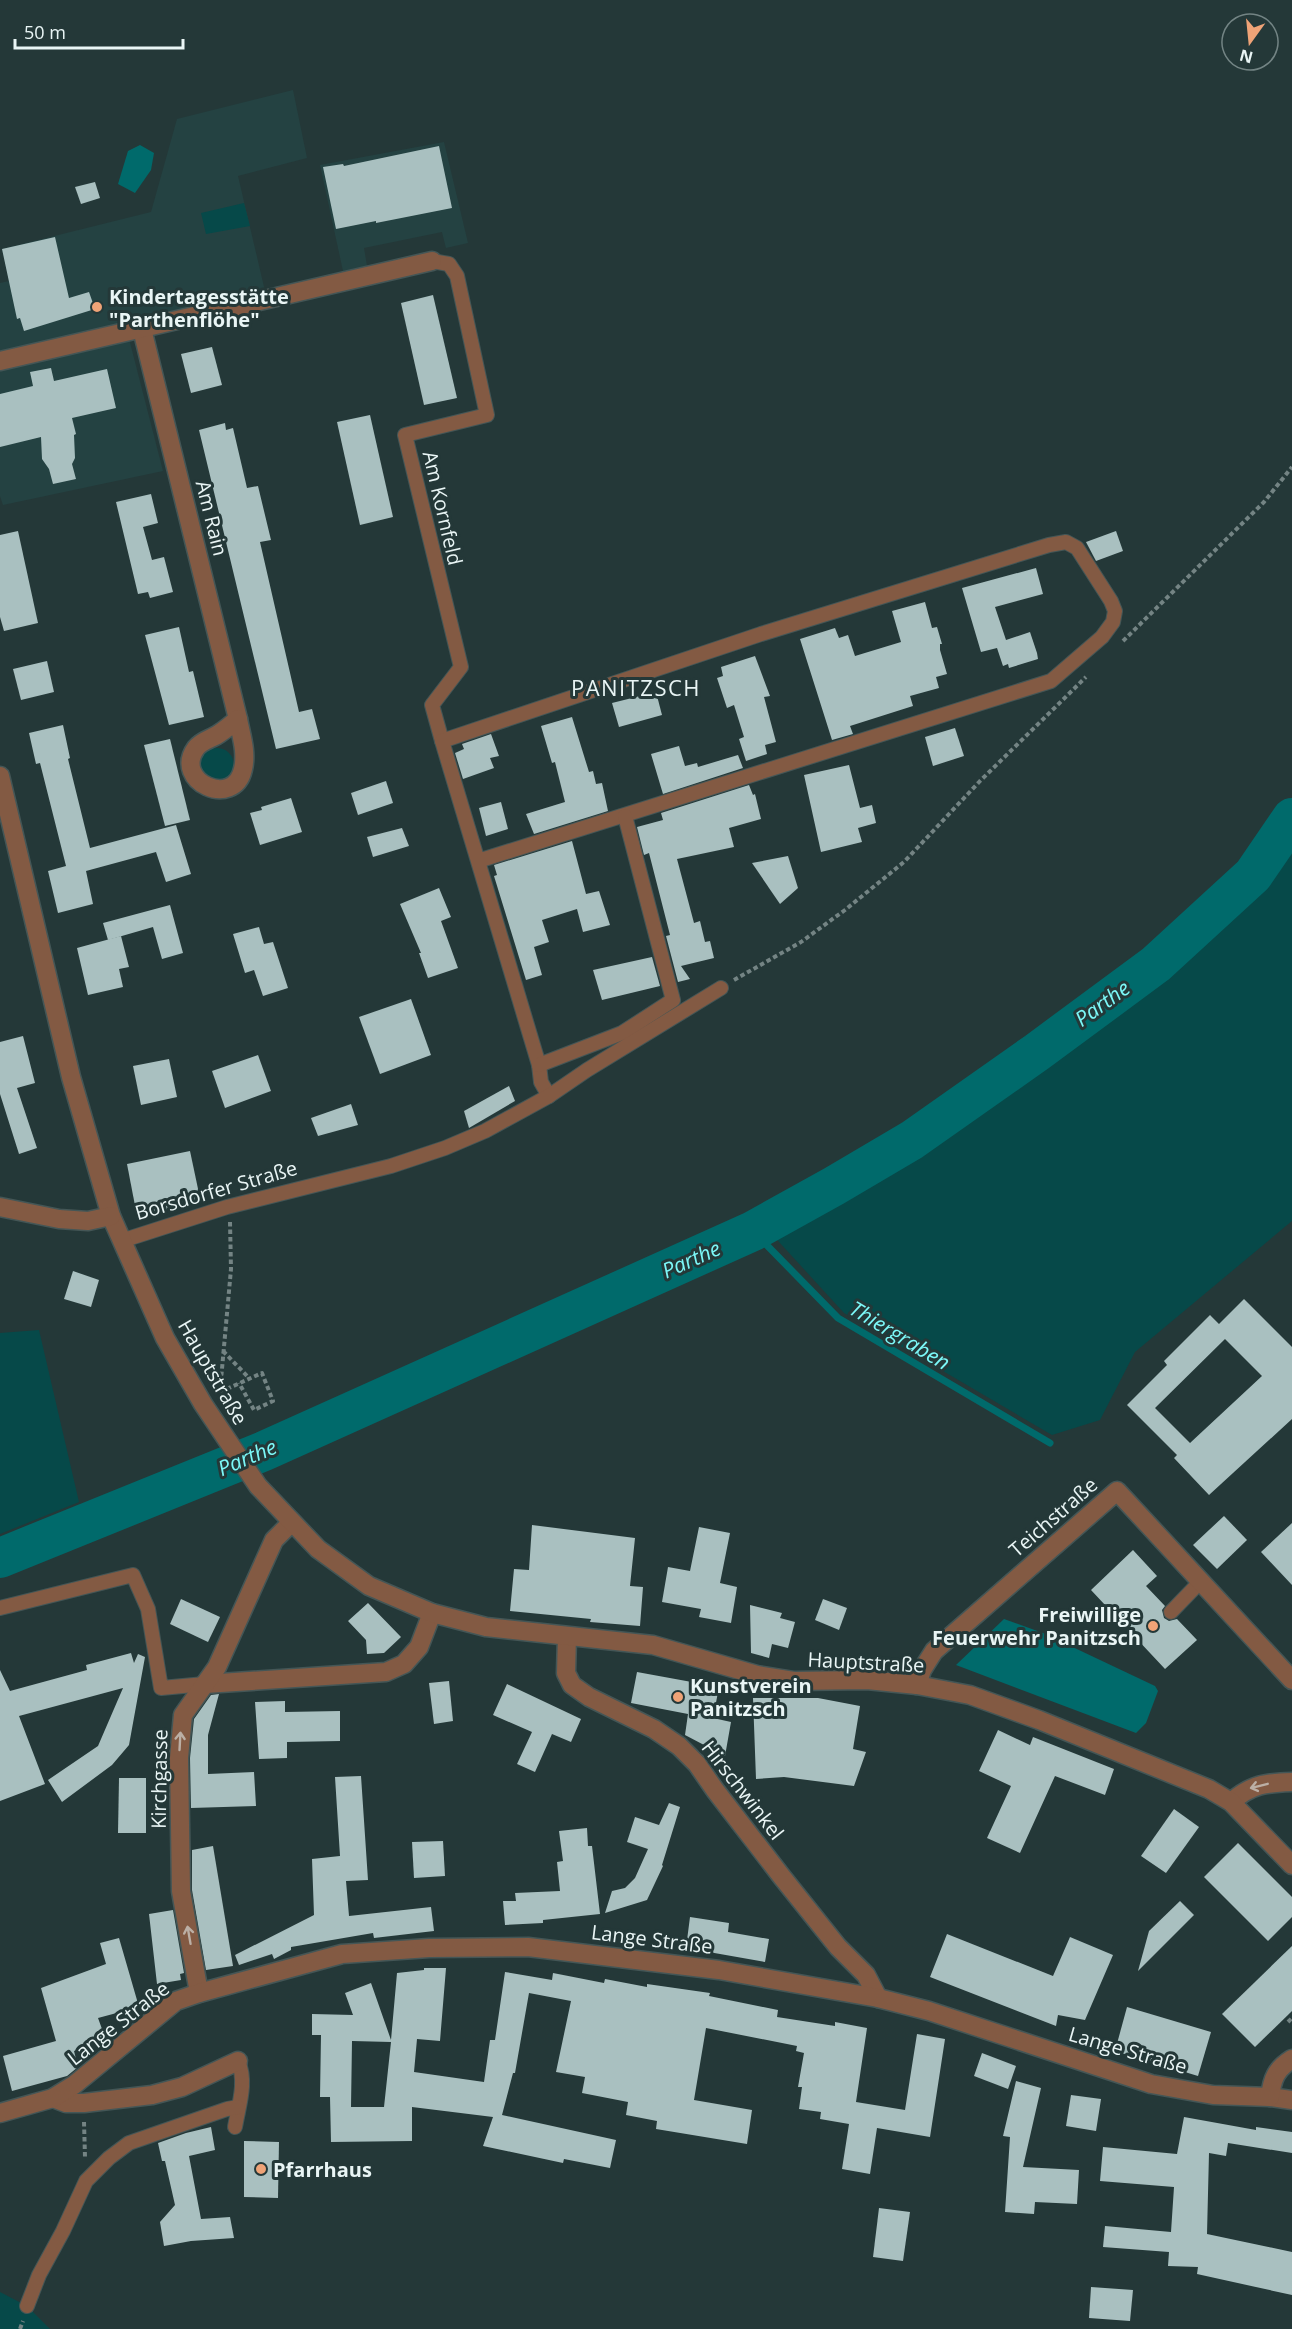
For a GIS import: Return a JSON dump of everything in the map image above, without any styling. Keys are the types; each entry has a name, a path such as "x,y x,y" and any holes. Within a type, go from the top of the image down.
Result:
{"street":[{"path":"0,361 432,261"},
{"name":"Am Rain","path":"142,329 238,719"},
{"name":"Borsdorfer Straße","path":"0,776 69,1065 111,1216 121,1241"},
{"path":"0,1207 59,1219 88,1221 111,1216"},
{"name":"Hauptstraße","path":"121,1241 165,1338 202,1404 258,1486 318,1549 369,1586 432,1612 486,1627 653,1645 757,1675 794,1680 867,1680 918,1685 970,1695 1039,1720 1209,1789 1232,1802 1292,1865"},
{"name":"Teichstraße","path":"918,1685 922,1670 934,1651 1117,1491 1292,1680"},
{"name":"Kirchgasse","path":"199,1993 181,1891 179,1758 183,1715 217,1667 274,1540 291,1522"},
{"path":"205,1684 386,1672 404,1664 419,1647 432,1612"},
{"name":"Hirschwinkel","path":"567,1636 566,1673 572,1685 589,1697 654,1729 679,1746 697,1764 838,1947 866,1975 878,1998"},
{"path":"1232,1802 1246,1789 1273,1783 1292,1782"},
{"name":"Lange Straße","path":"0,2113 53,2098 74,2085 176,2001 199,1993 342,1954 429,1948 528,1947 719,1970 878,1998 929,2011 1151,2084 1213,2095 1292,2100"},
{"path":"1270,2097 1271,2081 1281,2066 1292,2060"},
{"name":"Lange Straße","path":"53,2098 66,2103 84,2103 152,2095 182,2087 238,2061"}],"lane":[{"name":"Am Kornfeld","path":"432,261 449,264 457,276 487,415 405,435 461,667 432,705 442,741"},
{"path":"478,861 1051,681 1102,637 1113,622 1115,611 1111,601 1077,548 1066,542 1048,545 761,634 442,741 539,1065 541,1082 549,1096"},
{"path":"539,1065 622,1033 673,1000 625,816"},
{"name":"Borsdorfer Straße","path":"121,1241 227,1207 391,1166 445,1148 485,1131 549,1096 587,1070 721,988"},
{"path":"0,1608 133,1575 148,1609 161,1688 205,1684"},
{"path":"1170,1612 1200,1581"},
{"name":"Lange Straße","path":"235,2127 243,2084 243,2072 238,2061"},
{"path":"27,2306 39,2275 86,2181 109,2158 129,2143 238,2107"}],"path":[{"path":"1115,649 1264,502 1292,467"},
{"path":"721,988 801,942 904,862 981,781 1090,674"},
{"path":"220,1392 231,1269 231,1232 227,1207"},
{"path":"223,1350 249,1379"},
{"path":"202,1404 220,1392 262,1372 273,1401 254,1410 239,1383"},
{"path":"84,2118 86,2181"}],"shaded area":[{"name":"Kindertagesstätte \"Parthenflöhe\"","path":"293,90 307,158 238,176 265,291 125,323 163,471 3,505 0,496 0,283 9,281 2,249 151,212 177,119"},
{"path":"444,142 468,243 446,248 442,232 364,248 367,266 343,271 320,165"},
{"path":"140,145 154,153 151,170 135,193 118,184 128,151"},
{"path":"244,203 250,226 206,234 201,213"},
{"path":"217,748 229,753 234,765 229,777 217,782 205,777 200,765 205,753"},
{"path":"1292,840 1292,1221 1135,1352 1100,1420 1052,1435 844,1313 769,1231 940,1136 1152,980 1262,880"},
{"path":"39,1330 79,1502 0,1534 0,1333"},
{"path":"1004,1619 1043,1633 1155,1686 1158,1691 1146,1723 1136,1733 956,1665"},
{"path":"0,2292 27,2306 50,2329 0,2329"}],"building":[{"path":"439,146 452,208 336,229 323,167 343,164 344,166"},
{"path":"95,182 100,198 81,204 75,187"},
{"path":"55,237 69,298 89,292 95,309 24,331 20,318 17,319 2,249"},
{"path":"433,295 457,398 424,405 401,303"},
{"path":"212,347 222,385 191,393 181,354"},
{"path":"51,368 54,381 107,369 116,408 72,418 76,434 74,435 75,458 72,464 76,479 53,484 49,469 42,459 41,437 0,447 0,394 33,386 30,372"},
{"path":"370,415 393,517 360,525 337,422"},
{"path":"225,423 226,430 233,428 247,488 258,486 271,540 260,542 299,712 312,709 320,739 276,749 199,430"},
{"path":"151,494 158,523 143,527 152,560 164,557 173,592 150,598 148,592 138,594 116,502"},
{"path":"18,531 38,623 4,631 0,617 0,535"},
{"path":"1116,531 1123,551 1096,561 1086,542"},
{"path":"1036,568 1043,594 995,607 1006,640 1030,632 1037,653 1038,659 1009,668 1008,664 1003,666 997,648 981,652 962,588"},
{"path":"925,602 932,628 937,627 942,644 940,644 940,650 947,674 936,677 939,688 910,696 913,706 850,726 853,734 832,740 800,639 835,628 839,638 848,635 855,656 901,642 892,611"},
{"path":"179,627 189,672 193,671 204,717 169,725 145,635"},
{"path":"755,656 770,696 764,697 776,742 765,745 767,754 746,761 739,739 744,737 734,705 727,708 717,678 723,676 721,667"},
{"path":"47,661 54,692 21,700 13,669"},
{"path":"656,692 662,715 619,727 612,703"},
{"path":"572,717 589,772 593,771 596,784 602,783 608,811 534,834 526,814 565,802 555,762 552,763 541,726"},
{"path":"63,725 70,758 68,759 90,848 176,825 191,874 166,882 156,852 86,871 93,904 58,913 48,871 66,866 40,763 36,764 29,733"},
{"path":"955,728 964,756 933,766 925,737"},
{"path":"491,734 499,756 490,758 494,768 463,779 455,753 464,749 462,744"},
{"path":"170,739 190,820 165,826 144,745"},
{"path":"679,746 685,766 697,763 698,767 738,755 743,768 663,794 651,754"},
{"path":"849,765 860,808 872,805 876,823 858,828 862,842 821,852 804,775"},
{"path":"386,781 393,803 358,815 351,793"},
{"path":"749,785 753,795 755,794 761,819 729,828 734,847 677,859 694,923 700,921 705,942 710,941 714,958 681,966 690,979 678,982 666,936 670,935 649,853 644,855 637,827 663,820 661,813"},
{"path":"291,798 302,832 260,845 250,813 262,810 261,807"},
{"path":"501,802 508,829 486,836 479,808"},
{"path":"402,828 409,846 373,857 367,837"},
{"path":"572,841 586,894 599,891 610,925 583,932 577,909 542,920 549,942 534,947 542,975 526,980 494,876 497,875 494,865"},
{"path":"788,856 798,888 780,904 752,863"},
{"path":"439,888 451,917 441,921 458,968 428,978 419,953 421,953 400,904"},
{"path":"170,905 183,953 162,959 153,927 108,940 103,923"},
{"path":"259,927 264,944 273,942 288,988 263,996 254,970 245,973 233,934"},
{"path":"121,936 129,967 119,969 123,987 88,995 77,948"},
{"path":"652,957 660,986 602,1000 593,970"},
{"path":"411,999 431,1055 380,1074 359,1017"},
{"path":"23,1036 35,1083 17,1088 37,1148 19,1154 0,1094 0,1042"},
{"path":"258,1055 271,1091 225,1108 212,1071"},
{"path":"169,1059 177,1097 141,1105 133,1066"},
{"path":"509,1086 515,1101 469,1128 464,1111"},
{"path":"351,1104 358,1125 318,1136 311,1118"},
{"path":"190,1151 201,1203 137,1216 127,1164"},
{"path":"73,1271 99,1280 91,1307 64,1299"},
{"path":"1244,1299 1292,1347 1292,1419 1209,1495 1174,1458 1177,1455 1127,1405 1167,1365 1164,1361 1210,1315 1219,1324","holes":["1225,1339 1262,1376 1190,1443 1155,1408"]},
{"path":"1224,1516 1247,1540 1217,1569 1193,1545"},
{"path":"1292,1523 1292,1585 1261,1552"},
{"path":"532,1525 635,1538 630,1586 643,1587 640,1626 510,1611 514,1569 529,1570"},
{"path":"699,1527 730,1533 720,1583 737,1587 731,1623 699,1617 701,1609 662,1602 668,1567 690,1571"},
{"path":"1133,1550 1157,1576 1146,1586 1165,1606 1162,1610 1164,1618 1169,1621 1177,1619 1197,1640 1165,1669 1091,1590"},
{"path":"181,1599 220,1617 208,1642 170,1624"},
{"path":"823,1599 847,1608 839,1630 815,1620"},
{"path":"368,1603 401,1637 384,1653 367,1654 366,1640 348,1621"},
{"path":"750,1605 782,1613 780,1618 795,1622 788,1648 772,1644 769,1658 751,1653"},
{"path":"131,1653 134,1663 138,1654 145,1657 129,1745 112,1765 62,1802 48,1780 98,1746 123,1688 19,1716 45,1784 0,1801 0,1670 10,1691 87,1670 86,1665"},
{"path":"637,1672 719,1687 713,1718 731,1722 725,1756 685,1735 688,1714 631,1703"},
{"path":"449,1681 453,1721 434,1724 429,1683"},
{"path":"507,1684 581,1719 571,1742 552,1734 535,1772 517,1764 532,1732 493,1715"},
{"path":"219,1694 208,1735 208,1774 254,1772 256,1806 191,1808 190,1758 194,1719 211,1695"},
{"path":"753,1698 818,1698 860,1706 853,1749 866,1752 854,1786 784,1777 756,1779"},
{"path":"285,1701 285,1712 340,1711 340,1741 287,1742 287,1758 259,1759 255,1702"},
{"path":"998,1730 1030,1745 1033,1737 1114,1769 1105,1795 1055,1776 1020,1853 987,1838 1011,1786 979,1771"},
{"path":"361,1776 368,1880 346,1881 349,1916 431,1907 434,1931 374,1938 373,1933 291,1947 291,1950 274,1959 272,1954 239,1965 235,1955 314,1915 312,1859 340,1856 335,1777"},
{"path":"119,1778 146,1778 146,1833 118,1833"},
{"path":"669,1803 680,1807 663,1866 647,1900 605,1913 612,1891 625,1888 635,1878 648,1849 627,1842 635,1817 659,1825"},
{"path":"1174,1809 1199,1827 1166,1873 1141,1856"},
{"path":"587,1828 588,1846 592,1846 600,1914 543,1920 543,1923 505,1925 503,1901 516,1901 515,1893 560,1891 557,1862 563,1861 559,1831"},
{"path":"443,1841 445,1876 414,1878 412,1842"},
{"path":"1238,1843 1292,1897 1292,1917 1268,1941 1204,1877"},
{"path":"213,1846 233,1966 206,1970 192,1890 192,1850"},
{"path":"1180,1901 1194,1915 1138,1971 1149,1931"},
{"path":"173,1910 184,1973 180,1974 181,1980 157,1984 149,1914"},
{"path":"690,1917 729,1923 728,1932 769,1939 765,1962 686,1948"},
{"path":"947,1934 1053,1976 1070,1937 1113,1955 1085,2020 1058,2015 1056,2026 930,1977"},
{"path":"119,1938 139,2007 98,2018 106,2040 74,2051 78,2067 67,2076 12,2091 3,2056 56,2041 41,1988 106,1964 100,1943"},
{"path":"1292,1946 1292,2011 1255,2047 1222,2014"},
{"path":"424,1968 446,1968 440,2041 417,2039 414,2072 484,2082 490,2040 495,2040 505,1972 552,1980 553,1973 604,1983 605,1979 647,1987 647,1984 710,1993 709,1996 778,2010 777,2017 835,2026 835,2022 867,2028 856,2102 905,2110 917,2034 945,2039 930,2137 877,2128 870,2174 842,2169 849,2124 820,2119 821,2112 799,2109 802,2087 798,2087 804,2053 796,2051 797,2046 706,2028 694,2100 752,2110 747,2144 656,2129 657,2121 626,2115 628,2102 582,2093 585,2077 556,2072 571,2001 529,1993 515,2073 513,2073 502,2115 616,2140 610,2168 564,2159 563,2163 483,2146 493,2117 412,2107 412,2141 331,2142 330,2097 320,2097 321,2035 312,2035 312,2014 353,2015 345,1993 371,1983 391,2040 397,1973 424,1970","holes":["352,2041 391,2042 384,2107 351,2107"]},
{"path":"1127,2007 1211,2032 1198,2076 1115,2051"},
{"path":"982,2053 1016,2066 1008,2089 974,2076"},
{"path":"1016,2081 1041,2088 1023,2167 1079,2170 1077,2204 1035,2202 1034,2214 1005,2212 1010,2137 1003,2136"},
{"path":"1071,2095 1101,2099 1096,2131 1066,2126"},
{"path":"1184,2117 1256,2130 1256,2127 1292,2132 1292,2153 1228,2143 1226,2156 1209,2153 1207,2234 1292,2252 1292,2295 1197,2274 1198,2267 1168,2266 1169,2252 1103,2247 1105,2226 1171,2232 1174,2187 1100,2181 1103,2147 1177,2154"},
{"path":"211,2127 215,2150 189,2156 201,2219 230,2217 234,2238 191,2241 164,2246 160,2222 175,2205 165,2161 162,2161 158,2143"},
{"name":"Pfarrhaus","path":"244,2141 279,2142 278,2198 244,2197"},
{"path":"879,2208 910,2212 903,2261 873,2257"},
{"path":"1091,2287 1133,2290 1130,2321 1089,2318"}],"waterway":[{"name":"Parthe","path":"0,1558 264,1451 753,1231 834,1186 912,1140 1156,964 1253,875 1292,818"},
{"name":"Thiergraben","path":"753,1231 838,1318 1050,1443"}],"place":[{"name":"Kindertagesstätte \"Parthenflöhe\"","path":"97,307"},
{"name":"Freiwillige Feuerwehr Panitzsch","path":"1153,1626"},
{"name":"Kunstverein Panitzsch","path":"678,1697"},
{"name":"Pfarrhaus","path":"261,2169"}],"district":[{"name":"PANITZSCH","path":"636,687"}]}
